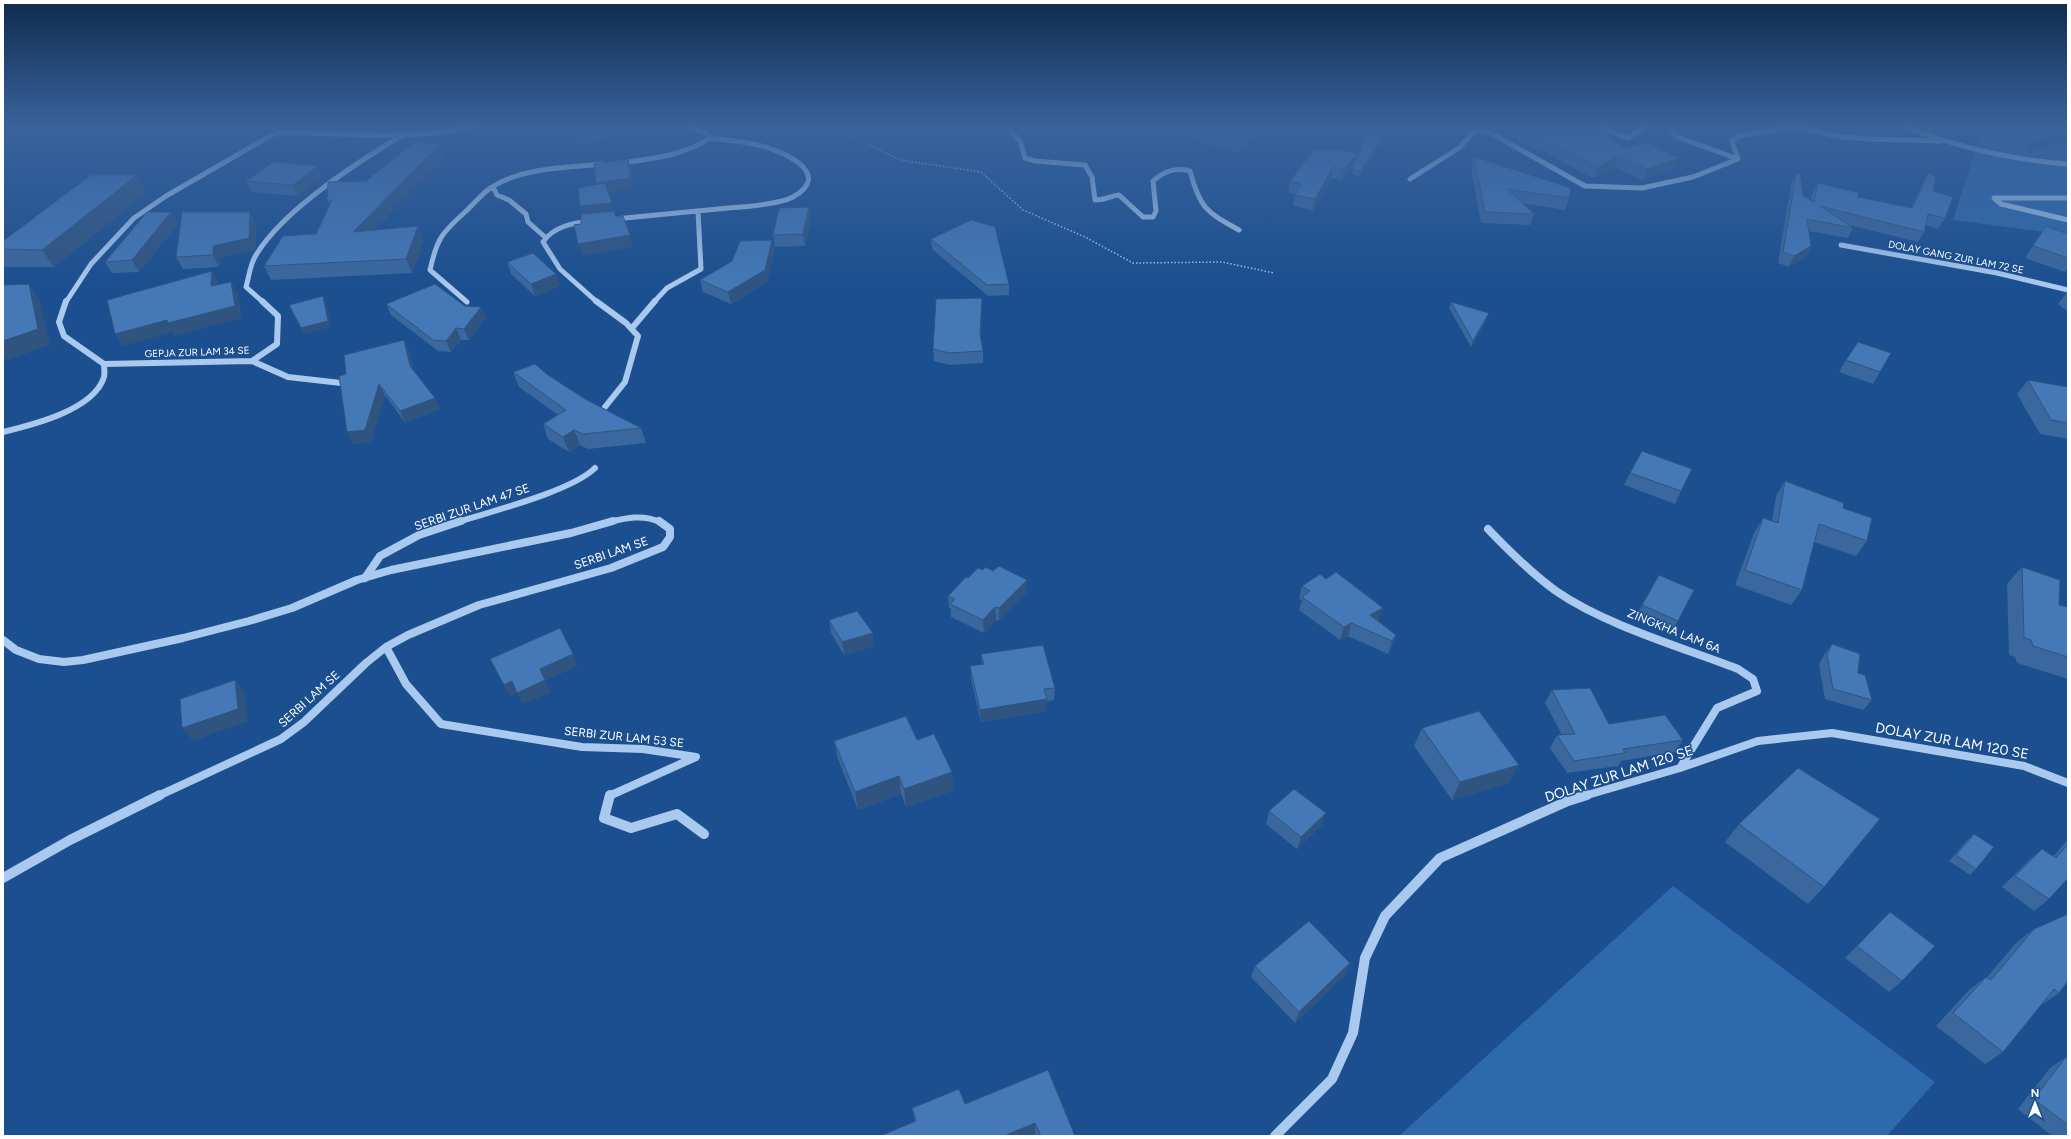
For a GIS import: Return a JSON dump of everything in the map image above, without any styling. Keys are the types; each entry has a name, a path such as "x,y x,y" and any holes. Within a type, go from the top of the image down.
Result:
{"street":[{"path":"3,432 26,426 78,405 96,391 104,376 104,364 64,336 59,322 67,298 91,264 141,214 166,196 195,179"},
{"name":"GEPJA ZUR LAM 34 SE","path":"104,364 252,361 277,344 278,316 246,287 255,256 276,229 314,196 337,179"},
{"path":"468,302 430,270 435,245 440,234 493,187 510,179"},
{"path":"608,220 780,201 793,197 801,192 809,179"},
{"path":"1093,179 1095,200 1106,200 1111,196 1119,195 1143,217 1153,217 1156,210 1153,181 1155,179"},
{"path":"1192,179 1197,199 1205,211 1239,230"},
{"path":"1573,179 1585,186 1642,188 1683,179"},
{"path":"493,187 498,195 509,200 526,214 528,222 545,237"},
{"path":"2068,198 1994,198 2001,204 2068,220"},
{"path":"632,328 667,288 701,269 698,211"},
{"path":"600,220 583,222 554,231 545,237 543,242 545,249 563,271 589,296 632,328 638,336 625,382 606,407"},
{"name":"DOLAY GANG ZUR LAM 72 SE","path":"1841,245 1997,273 2068,290"},
{"path":"252,361 288,377 341,383"},
{"name":"SERBI ZUR LAM 47 SE","path":"365,578 380,556 419,535 555,490 588,475 595,468"},
{"name":"SERBI LAM SE","path":"3,640 9,646 33,658 66,662 151,645 292,608 365,578 471,552 581,531 613,520 640,517 653,518 663,522 670,529 670,537 663,547 638,558 611,568 479,605 408,635 386,647 366,663 304,722 281,739 78,836 37,857 3,878"},
{"name":"ZINGKHA LAM 6A","path":"1488,529 1534,572 1565,596 1623,624 1738,670 1753,679 1757,691 1717,708 1680,768"},
{"name":"SERBI ZUR LAM 53 SE","path":"386,647 406,684 441,724 582,747 643,749 696,757 609,796 604,818 631,828 677,814 704,834"},
{"name":"DOLAY ZUR LAM 120 SE","path":"1275,1136 1332,1079 1353,1033 1364,958 1385,916 1440,858 1568,801 1680,768 1758,741 1832,733 2024,766 2068,783"}],"path":[{"path":"989,179 1023,210 1085,237 1133,262 1222,262 1274,273"}],"shaded area":[{"path":"1966,179 2068,179 2068,235 1953,220"},
{"path":"1673,886 1935,1082 1887,1136 1399,1136"}],"building":[{"path":"85,179 132,179 42,250 3,249 3,241"},
{"path":"249,179 301,179 293,185 246,181"},
{"path":"368,179 405,179 353,232 418,226 406,259 264,266 283,236 316,234 332,200 327,200 328,182 366,181"},
{"path":"596,179 622,179 596,183"},
{"path":"1291,179 1326,179 1315,199 1295,195 1301,184 1290,181"},
{"path":"1478,179 1543,179 1571,188 1569,198 1507,189 1534,214 1485,212"},
{"path":"1795,179 1801,179 1803,195 1814,202 1818,183 1859,193 1858,197 1912,208 1926,179 1936,179 1933,191 1953,197 1945,218 1928,214 1924,232 1820,206 1853,228 1807,219 1811,246 1794,256 1783,252"},
{"path":"605,183 612,203 580,206 578,188"},
{"path":"809,207 803,234 773,235 779,208"},
{"path":"614,211 616,217 623,216 630,235 578,244 574,225 581,224 581,214"},
{"path":"147,212 171,212 132,260 105,262"},
{"path":"182,212 250,212 249,238 213,246 213,255 176,257"},
{"path":"971,220 995,227 1009,284 987,285 931,239"},
{"path":"2046,226 2068,234 2068,258 2033,246"},
{"path":"772,240 765,270 728,292 700,280 732,261 740,241"},
{"path":"533,253 556,274 531,284 507,262"},
{"path":"212,271 211,286 231,282 235,306 168,323 167,320 115,334 107,300"},
{"path":"29,284 38,329 3,341 3,285"},
{"path":"435,284 465,306 481,307 464,329 456,328 446,341 433,340 386,304"},
{"path":"323,296 328,321 301,328 289,305"},
{"path":"982,298 980,334 983,351 949,353 933,349 936,299"},
{"path":"1451,302 1489,313 1473,341"},
{"path":"404,340 410,366 435,398 400,411 379,384 365,430 347,432 339,376 346,374 344,355"},
{"path":"1858,342 1891,353 1880,372 1846,360"},
{"path":"535,364 548,375 585,399 641,428 583,434 574,430 563,437 543,424 566,410 513,372"},
{"path":"2028,380 2068,387 2068,423 2051,420"},
{"path":"1642,451 1692,469 1681,491 1630,473"},
{"path":"1785,481 1844,503 1843,508 1872,518 1867,541 1819,524 1802,590 1745,570 1763,518 1778,523"},
{"path":"999,566 1027,580 999,608 995,607 983,620 950,604 955,599 948,596 966,577 968,578 978,568 983,570 985,567 993,571"},
{"path":"2022,567 2060,580 2059,605 2068,607 2068,657 2033,646 2031,640 2024,638"},
{"path":"1336,572 1383,608 1370,615 1396,635 1392,641 1351,623 1344,627 1302,597 1310,591 1302,586 1320,574 1326,579"},
{"path":"1659,575 1694,590 1678,621 1642,605"},
{"path":"857,611 873,633 842,642 829,620"},
{"path":"560,628 573,654 540,669 545,680 517,693 512,681 504,685 490,659"},
{"path":"1832,644 1860,654 1858,673 1865,675 1872,700 1833,689 1827,655"},
{"path":"1043,645 1055,688 1044,689 1047,699 980,710 970,666 984,664 981,654"},
{"path":"235,680 238,709 182,728 180,699"},
{"path":"1590,688 1609,724 1665,715 1683,740 1623,749 1625,753 1574,761 1557,735 1575,734 1552,690"},
{"path":"1479,711 1519,765 1460,782 1422,728"},
{"path":"906,716 917,740 934,734 952,772 904,789 899,776 855,792 834,741"},
{"path":"1798,768 1880,819 1824,887 1739,824"},
{"path":"1294,789 1326,813 1301,837 1269,811"},
{"path":"1974,834 1994,847 1976,869 1956,855"},
{"path":"2068,844 2068,878 2049,899 2015,876 2042,849 2056,858"},
{"path":"1890,912 1935,946 1902,981 1857,946"},
{"path":"2068,914 2068,981 2059,993 2054,989 2003,1052 1953,1013 1986,977 1991,980 2034,929"},
{"path":"1309,921 1350,963 1299,1012 1255,966"},
{"path":"2066,1057 2068,1058 2068,1125 2034,1099"},
{"path":"1048,1070 1075,1136 1041,1136 1035,1123 1004,1136 880,1136 916,1121 912,1108 959,1089 965,1104"}]}
